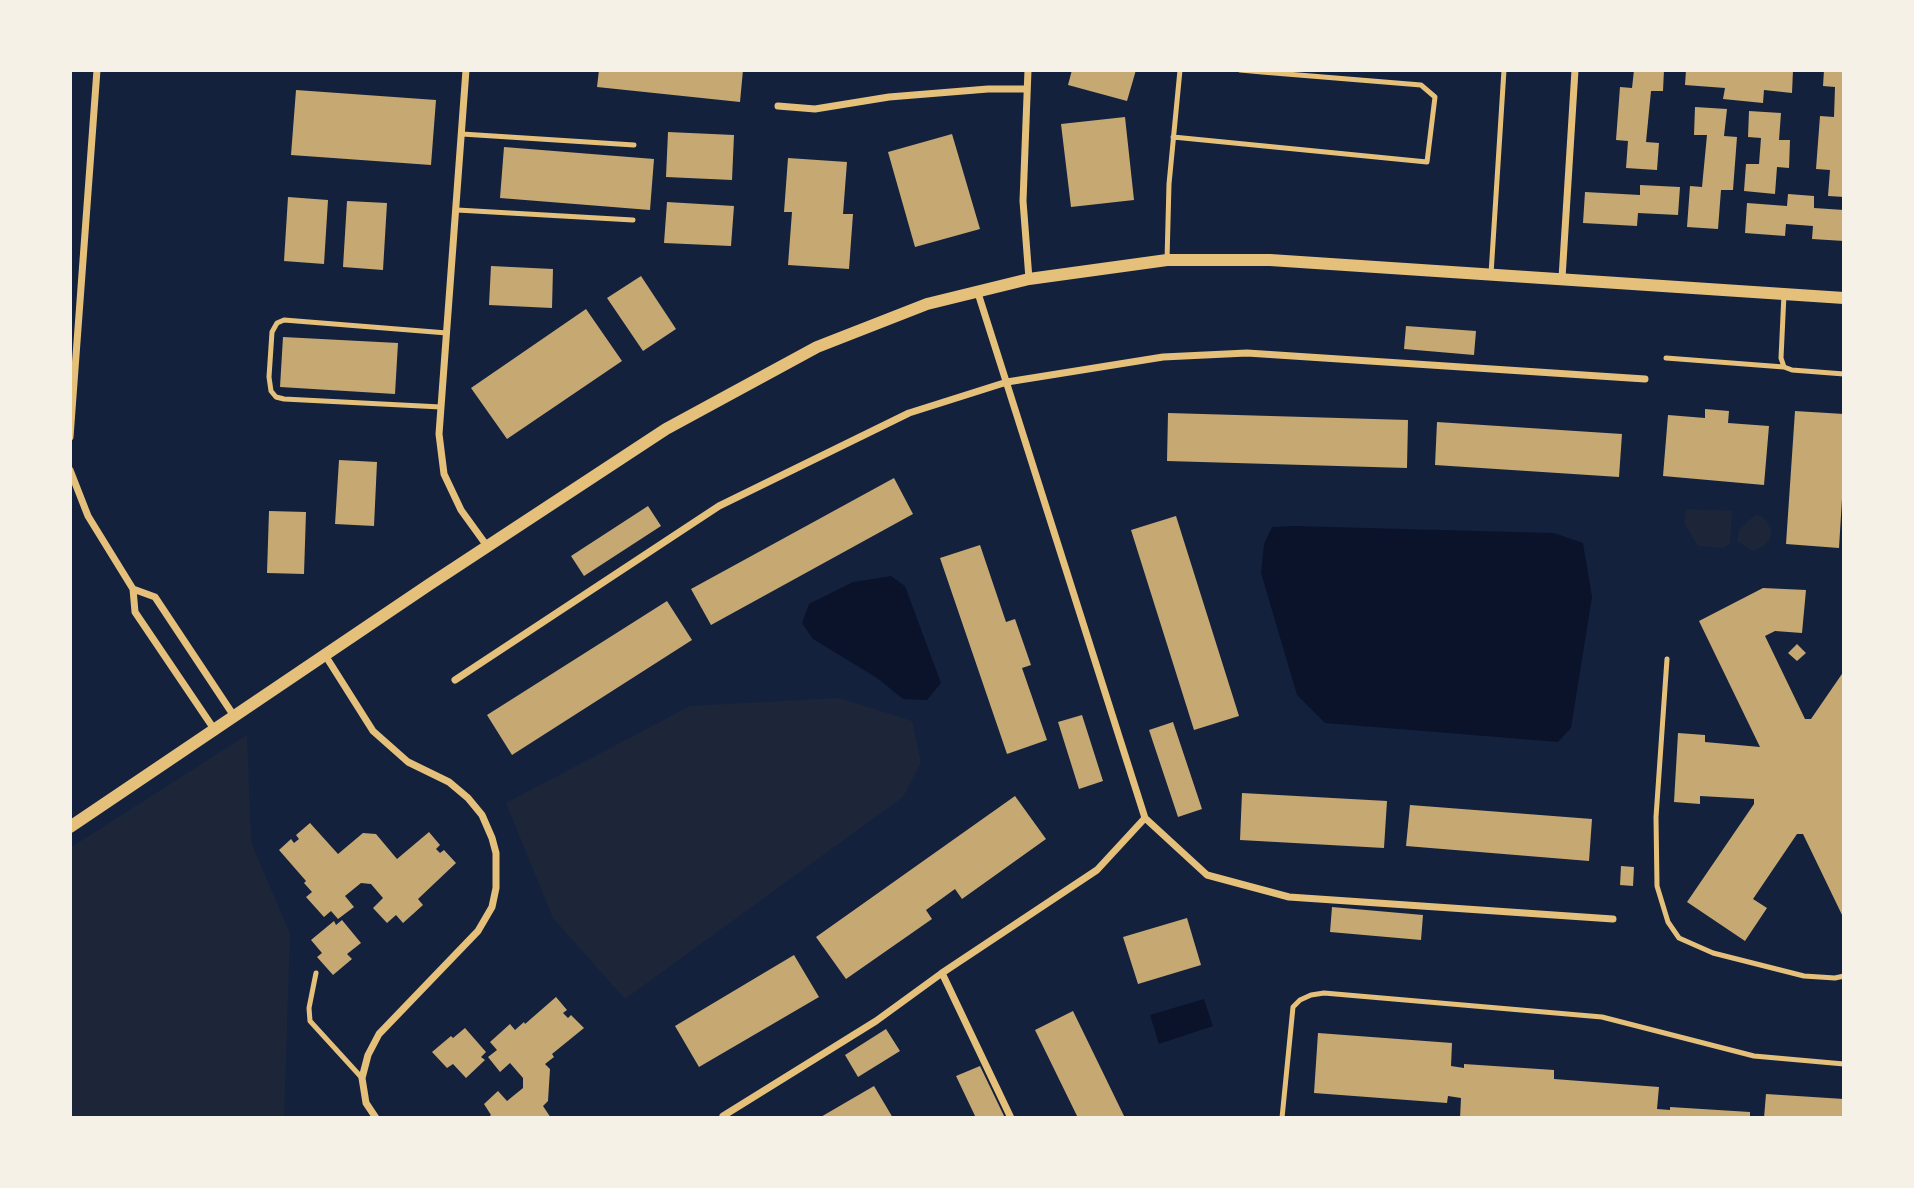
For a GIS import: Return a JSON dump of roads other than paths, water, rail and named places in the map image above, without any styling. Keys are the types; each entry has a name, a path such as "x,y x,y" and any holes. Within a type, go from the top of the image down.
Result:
{"street":[{"path":"70,437 97,70"},
{"path":"466,70 439,434 444,474 461,510 487,546"},
{"path":"1028,70 1023,201 1029,279"},
{"path":"1563,278 1575,70"},
{"path":"778,106 815,109 889,97 988,89 1026,89"},
{"path":"70,827 487,546 666,429 817,347 927,304 1029,279 1167,260 1270,260 1844,299"},
{"path":"977,290 1145,818 1207,875 1289,897 1613,919"},
{"path":"455,680 719,506 909,414 1007,382 1163,357 1247,353 1646,379"},
{"path":"70,470 88,516 133,589 135,612 214,729"},
{"path":"133,589 155,597 234,716"},
{"path":"325,655 373,731 408,762 449,782 468,798 482,815 496,853 496,888 492,906 478,931 379,1034 368,1055 362,1078 366,1103 376,1118"},
{"path":"723,1116 876,1021 942,973 1097,870 1145,818"},
{"path":"942,973 1011,1118"}],"lane":[{"path":"1167,260 1168,195 1180,70"},
{"path":"1173,137 1427,162 1434,97 1421,85 1240,70"},
{"path":"1491,274 1504,70"},
{"path":"461,134 634,145"},
{"path":"457,209 633,220"},
{"path":"1784,294 1781,358 1784,367"},
{"path":"441,407 276,397 271,391 269,377 272,332 277,323 285,320 447,332"},
{"path":"1666,358 1844,374"},
{"path":"1667,659 1656,817 1657,886 1668,922 1679,938 1713,953 1804,976 1844,976"},
{"path":"316,973 309,1008 310,1021 362,1078"},
{"path":"1282,1118 1293,1007 1311,995 1324,993 1602,1017 1754,1056 1844,1064"}]}
